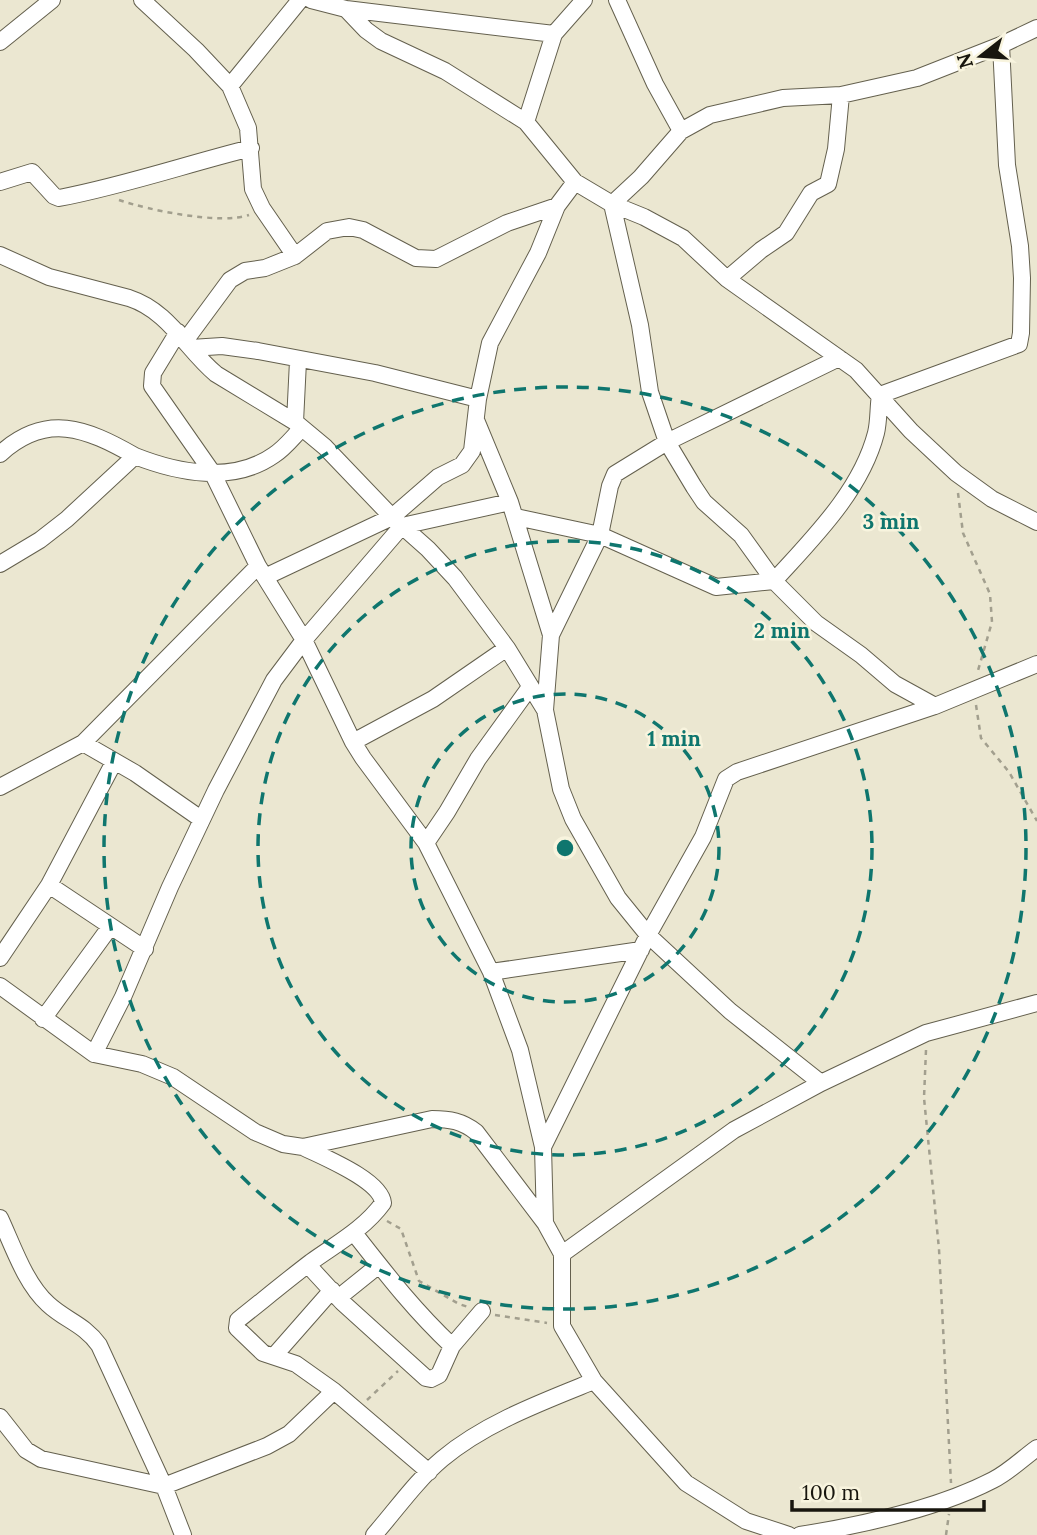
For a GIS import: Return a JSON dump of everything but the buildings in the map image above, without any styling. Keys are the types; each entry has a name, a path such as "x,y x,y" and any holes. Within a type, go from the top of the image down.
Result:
{"street":[{"path":"0,42 52,0"},
{"path":"142,0 230,86 248,128 253,186 262,208 295,256"},
{"path":"230,86 300,0"},
{"path":"311,0 346,9 555,33"},
{"path":"526,122 555,33 584,0"},
{"path":"617,0 655,84 681,131"},
{"path":"346,9 381,41 446,71 526,122 575,182 612,204 683,238 727,279 856,370 911,431 956,472 992,499 1037,522"},
{"path":"612,204 641,177 681,131 710,115 783,98 841,95 917,78 1037,28"},
{"path":"880,395 1014,347 1021,339 1020,246 1007,165 1001,45"},
{"path":"727,279 786,233 811,193 828,184 836,149 841,95"},
{"path":"0,182 32,172 59,198 93,192 181,165 251,148"},
{"path":"94,1054 145,949 201,820 274,680 397,522 438,477 468,459 472,451 478,399 490,344 538,253 557,206 575,182"},
{"path":"612,204 640,324 650,392 667,442 704,502 741,536 774,581 816,623 861,655 895,684 935,706"},
{"path":"545,1223 543,1147 520,1050 491,972 426,843 353,742 304,640 262,572 212,472 152,386 153,373 185,340 230,279 245,271 265,268 295,256 327,231 349,227 363,230 416,258 436,259 507,223 557,206"},
{"path":"0,255 49,277 142,302 185,340 204,365 299,425 325,447 455,578 507,648 545,710"},
{"path":"185,340 375,373 478,399"},
{"path":"551,635 600,535 615,474 667,442 839,358"},
{"path":"0,454 16,440 51,427 88,433 135,456 175,470 230,471 267,459 282,449 299,425 298,361"},
{"path":"0,787 83,743 262,572 397,522 513,509 600,535 716,587 774,581 819,531 853,483 876,433 880,395"},
{"path":"475,420 513,509 551,635 545,710 561,789 573,819 644,942 786,1058 821,1083"},
{"path":"0,565 49,533 135,456"},
{"path":"353,742 433,699 507,648"},
{"path":"543,1147 644,942 704,837 729,775 935,706 1037,664"},
{"path":"426,843 484,749 530,687"},
{"path":"83,743 135,773 201,820"},
{"path":"0,958 49,885 114,762"},
{"path":"49,885 145,949"},
{"path":"43,1019 110,927"},
{"path":"491,972 644,942"},
{"path":"0,986 94,1054 142,1064 173,1077 255,1132 283,1144 303,1147 359,1176 379,1192 383,1203 355,1233 308,1265 236,1324 239,1331 263,1353 296,1364 334,1391 429,1472"},
{"path":"562,1254 734,1130 821,1083 926,1033 1037,1003"},
{"path":"303,1147 432,1119 449,1119 466,1124 476,1132 545,1223 562,1254 562,1326 594,1381 686,1483 746,1521 789,1535"},
{"path":"0,1218 41,1297 91,1334 99,1345 164,1486 183,1535"},
{"path":"355,1233 419,1315 452,1346"},
{"path":"308,1265 335,1294 426,1378 439,1375 452,1346 482,1311"},
{"path":"274,1356 335,1294 379,1265"},
{"path":"374,1535 443,1458 470,1439 532,1406 594,1381"},
{"path":"0,1417 26,1450 41,1459 164,1486 267,1446 289,1434 334,1391"},
{"path":"800,1535 856,1526 951,1497 995,1479 1037,1448"}],"path":[{"path":"116,199 151,210 230,220 247,216 262,208"},
{"path":"956,472 963,533 990,594 992,622 974,691 981,738 1009,772 1037,821"},
{"path":"926,1033 924,1098 939,1249 951,1497 946,1535"},
{"path":"376,1213 401,1229 419,1281 459,1304 499,1316 562,1326"},
{"path":"357,1410 379,1386 409,1363"}]}
